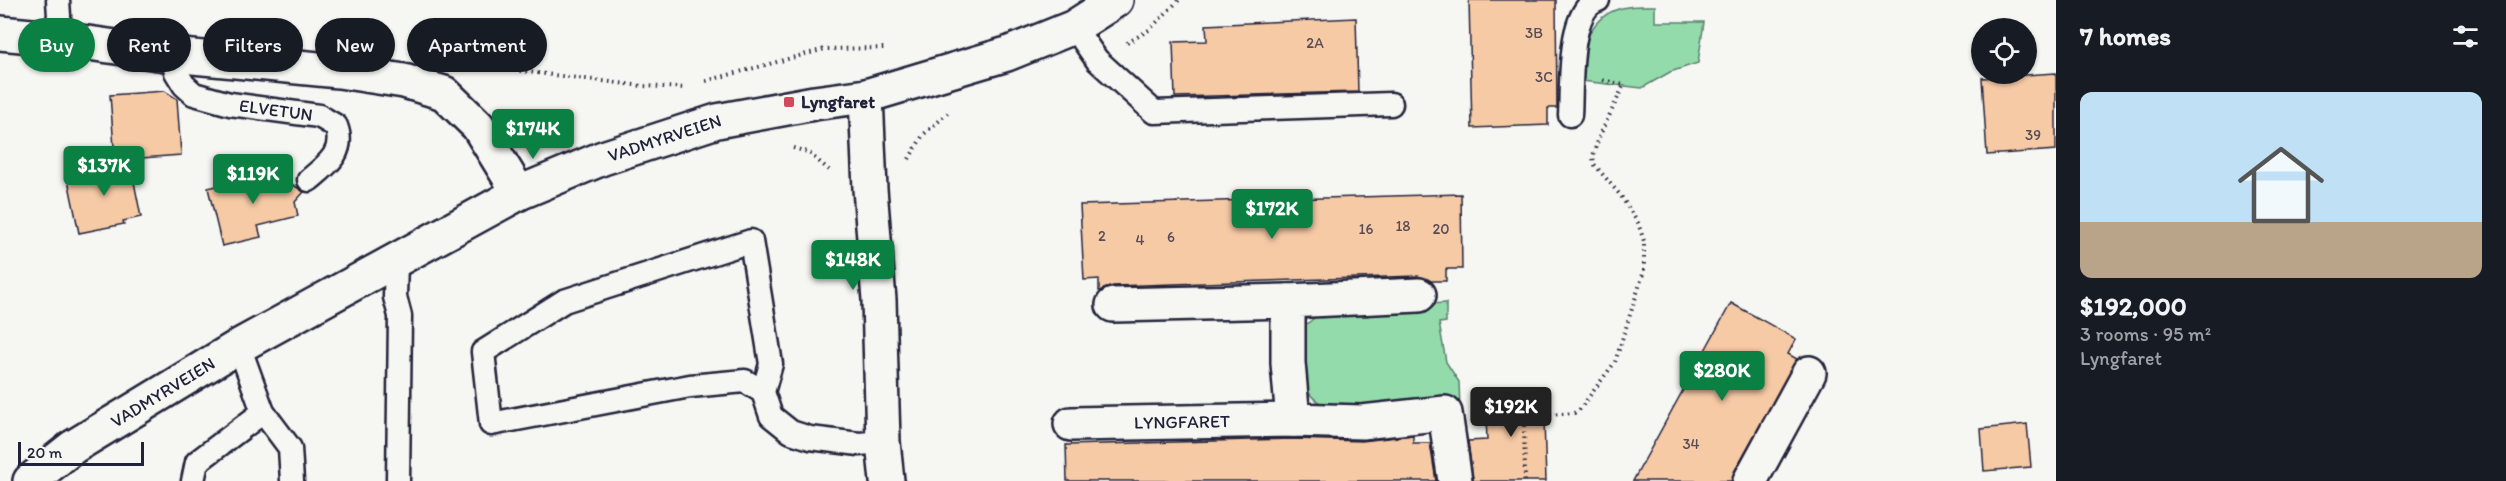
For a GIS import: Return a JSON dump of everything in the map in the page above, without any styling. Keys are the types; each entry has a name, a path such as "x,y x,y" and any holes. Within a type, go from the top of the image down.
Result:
{"street":[{"name":"VADMYRVEIEN","path":"30,481 73,447 239,346 519,193 603,158 717,121 866,96 1007,54 1074,27 1116,0"},
{"path":"0,33 18,35"},
{"path":"191,57 339,71 404,81 444,93 478,126 519,193"},
{"path":"866,96 870,189 879,300 883,442 887,481"},
{"path":"1113,305 1419,295"},
{"path":"1288,301 1288,363 1293,420"},
{"path":"1750,481 1809,374"},
{"name":"LYNGFARET","path":"1071,424 1293,420 1362,422 1445,413 1455,481"}],"lane":[{"path":"58,0 58,18"},
{"path":"1570,115 1574,41 1579,21 1592,2 1598,0"},
{"path":"1074,27 1096,60 1154,111 1391,104"},
{"name":"ELVETUN","path":"178,72 184,86 194,94 230,104 320,116 336,126 340,144 332,162 309,180"},
{"path":"763,392 745,381 690,386 491,424 483,351 564,301 751,241 771,364 763,392 771,416 791,432 810,438 859,444 883,442"},
{"path":"396,262 395,297 400,316 398,481"},
{"name":"VADMYRVEIEN","path":"239,346 263,412 290,447 292,481"},
{"path":"193,481 197,462 263,412"}],"path":[{"path":"702,82 825,49 890,48"},
{"path":"682,89 692,86"},
{"path":"1525,481 1524,417 1574,413 1580,409 1615,362 1644,271 1644,241 1638,223 1621,196 1594,164 1594,148 1599,137"}],"green space":[{"path":"1655,6 1655,22 1704,22 1698,63 1670,72 1642,88 1582,81 1583,58 1588,36 1601,19 1610,12 1626,7"},
{"path":"1446,303 1446,322 1439,323 1446,362 1459,382 1460,408 1447,401 1359,405 1359,409 1333,408 1320,403 1303,385 1303,328 1314,318 1354,307 1355,316 1368,316 1368,307"}],"building":[{"path":"1469,0 1556,0 1557,108 1548,108 1548,125 1472,128"},
{"path":"1356,18 1358,92 1175,97 1173,42 1207,41 1206,25"},
{"path":"2056,73 2056,150 1987,155 1982,84 2037,84 2037,74"},
{"path":"165,91 177,99 181,155 115,160 110,95"},
{"path":"130,162 141,217 123,221 124,224 79,233 67,175"},
{"path":"287,169 290,183 304,192 295,202 298,216 258,226 261,237 222,246 208,188"},
{"path":"1461,194 1462,269 1446,269 1446,281 1431,281 1418,276 1113,286 1099,291 1099,279 1084,280 1080,205"},
{"path":"1731,303 1796,339 1788,354 1797,359 1731,481 1633,481"},
{"path":"1543,389 1546,481 1473,481 1468,441 1487,440 1485,391"},
{"path":"2027,424 2031,467 1984,471 1981,429"},
{"path":"1413,435 1413,443 1430,443 1436,481 1067,481 1066,445 1293,439 1362,441"}],"place":[{"name":"Lyngfaret","path":"789,102"}]}
